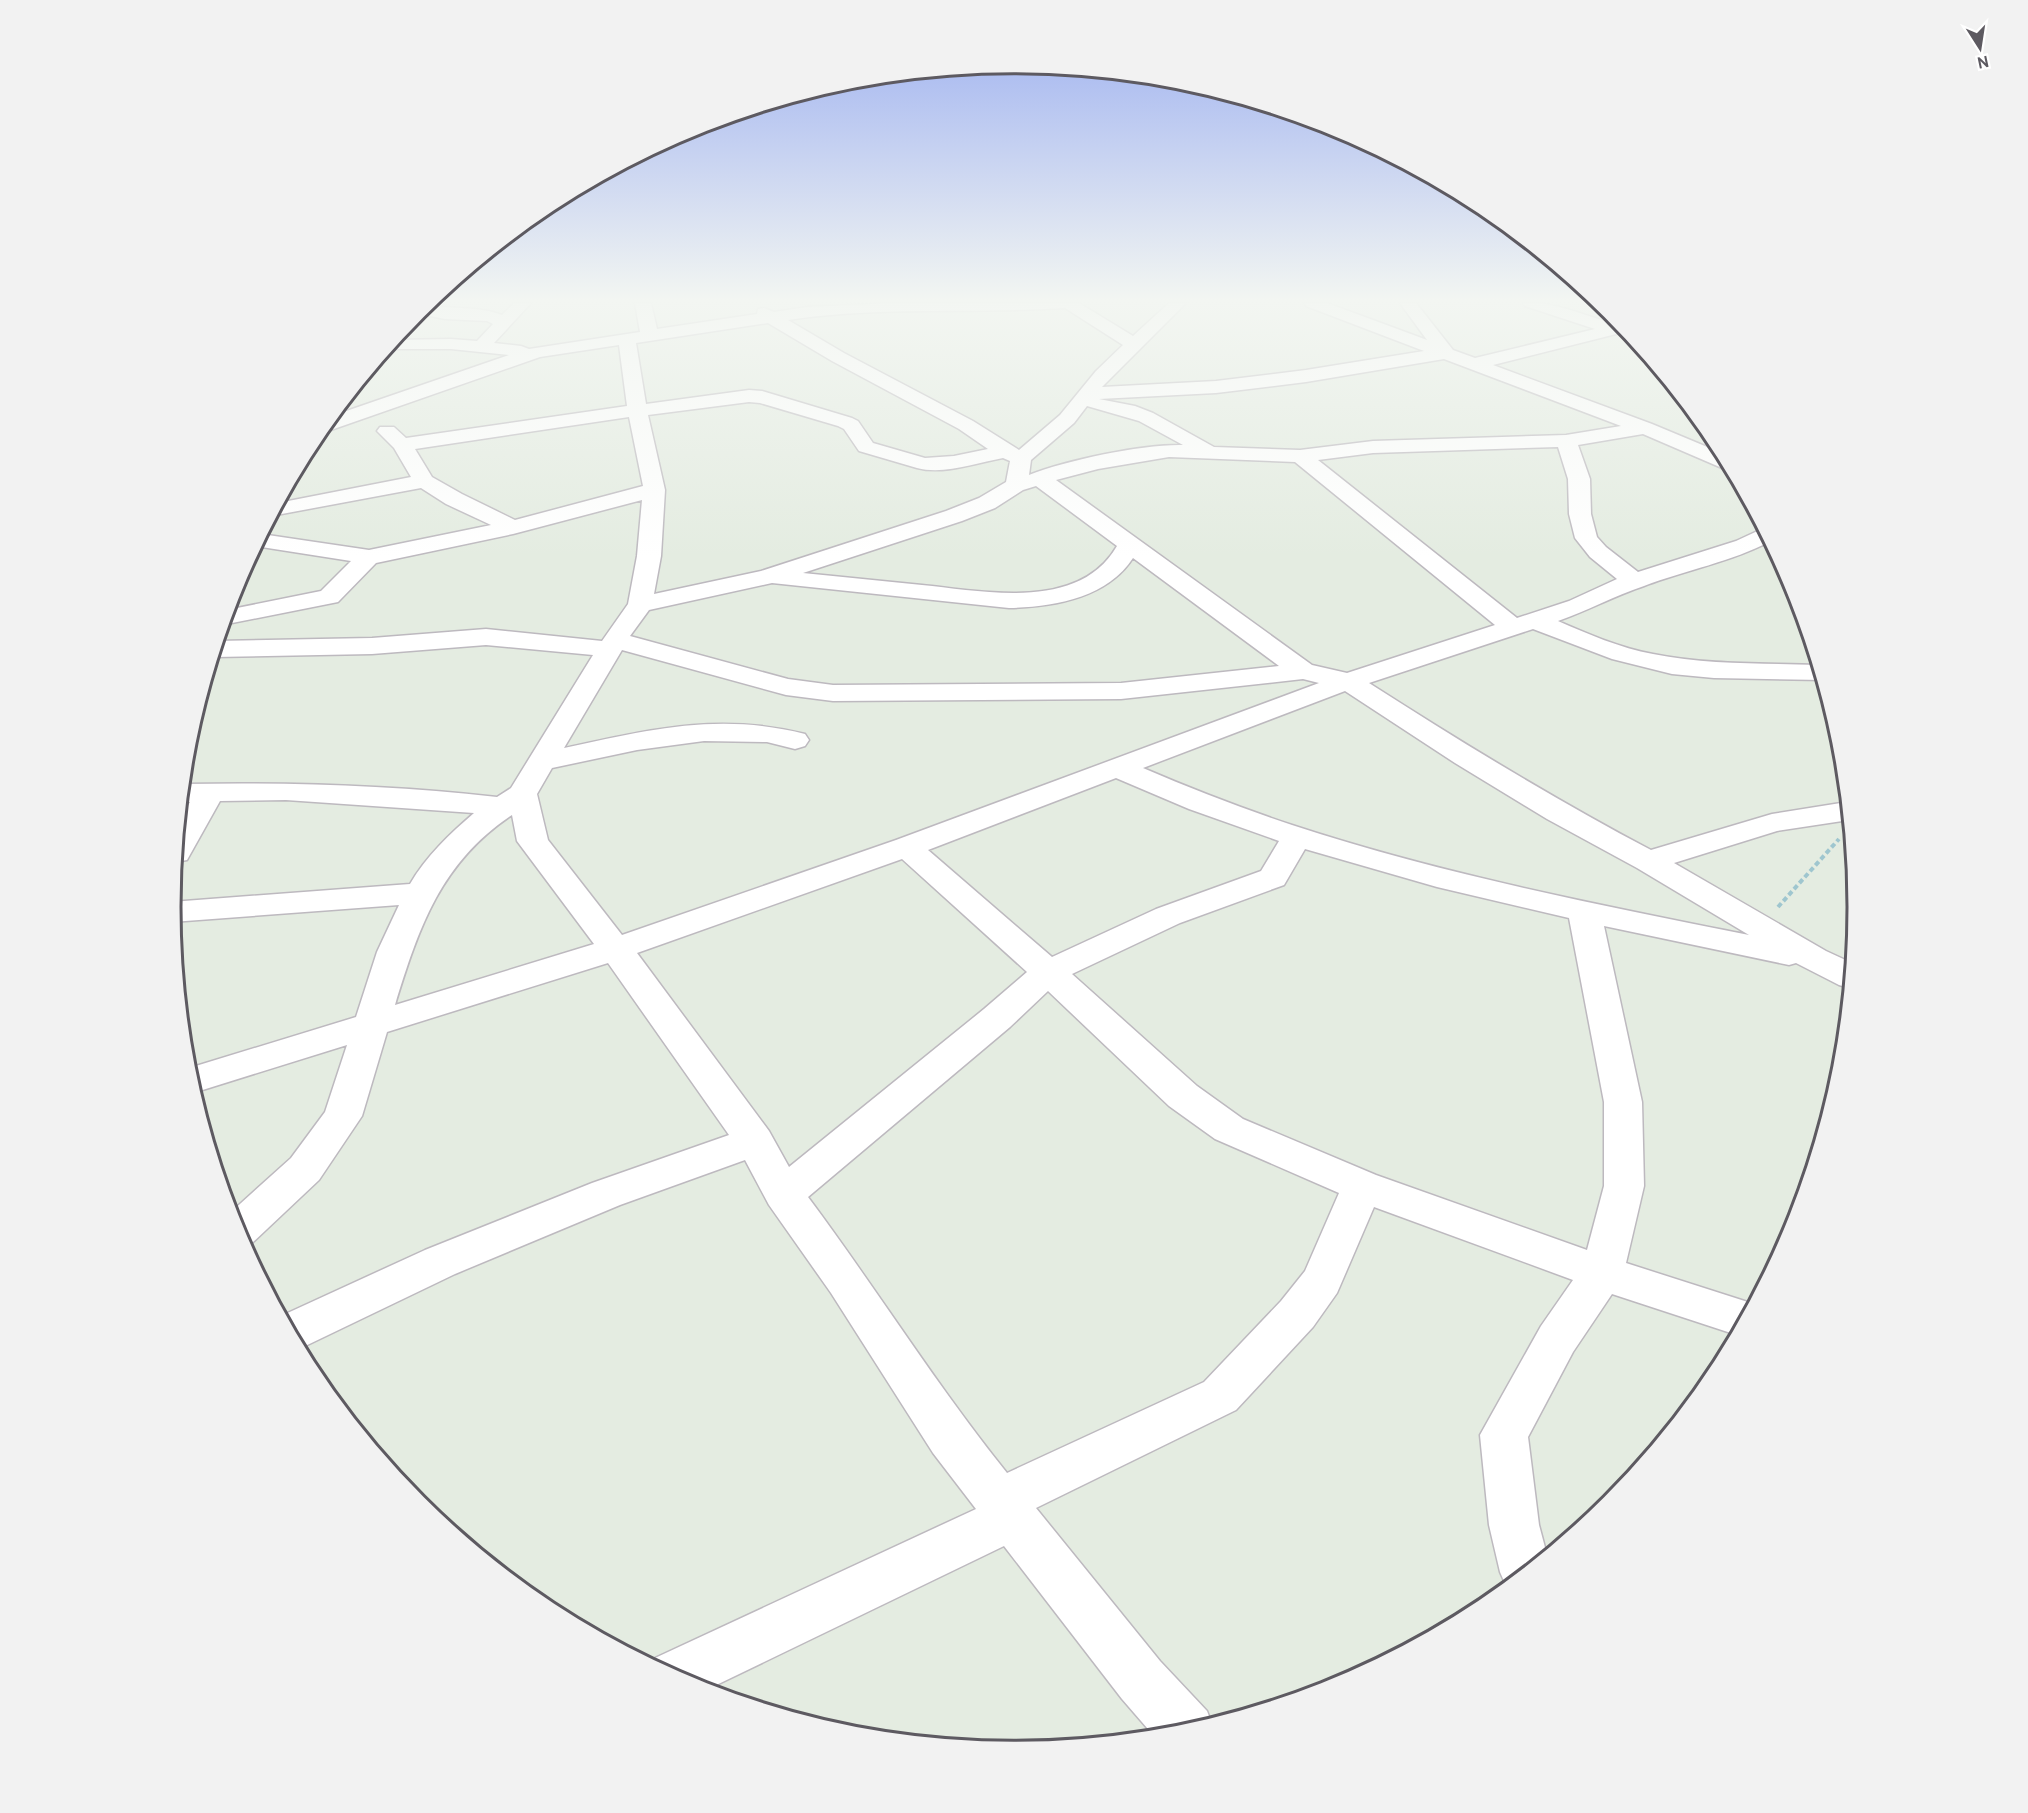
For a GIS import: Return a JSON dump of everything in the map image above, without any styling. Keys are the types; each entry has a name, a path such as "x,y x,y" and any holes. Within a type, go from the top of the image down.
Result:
{"street":[{"path":"353,411 429,388"},
{"path":"244,1225 305,1169 343,1116 394,952 431,876 464,838 523,787 612,644 640,604 650,556 654,490 634,388"},
{"path":"896,388 966,425 1013,454 1019,474 1027,482 1129,544 1303,671"},
{"path":"402,445 534,424 638,412 729,398 762,397 845,422 851,425 866,447 924,464 954,462 1013,454 1067,419 1093,388"},
{"path":"1083,398 1209,388"},
{"path":"1536,388 1645,428 1715,458"},
{"path":"1083,398 1146,417 1209,451"},
{"path":"353,411 402,445 424,481 454,499 513,527"},
{"path":"640,604 767,577 954,516 987,503 1027,482 1128,456 1169,451 1209,451 1300,456 1373,447 1566,441 1645,428"},
{"path":"1566,441 1578,479 1580,514 1586,538 1598,552 1634,581"},
{"path":"1300,456 1524,624 1652,662 1723,670 1813,673"},
{"path":"283,508 424,481"},
{"path":"266,541 369,557 387,555 513,527 654,490"},
{"path":"199,1078 615,949 907,847 1348,681 1578,606 1634,581 1744,546 1761,537"},
{"path":"767,577 1009,601 1031,601 1064,595 1095,581 1116,566 1129,544"},
{"path":"234,616 329,597 369,557"},
{"path":"222,650 372,646 486,637 612,644 786,687 833,693 1121,691 1303,671 1348,681 1548,808 1648,861 1814,960 1844,974"},
{"path":"186,824 196,793 286,791 444,800 523,787 645,740 718,732 774,732 795,740"},
{"path":"1119,769 1178,796 1296,838 1515,897 1814,960"},
{"path":"523,787 533,841 755,1141 783,1194 846,1281 950,1438 1141,1680 1179,1722"},
{"path":"1648,861 1745,831 1842,823"},
{"path":"783,1194 997,1018 1048,972 1168,916 1273,878 1296,838"},
{"path":"907,847 1183,1096 1229,1129 1362,1186 1602,1273 1738,1317"},
{"path":"181,911 421,893"},
{"path":"1524,1565 1514,1526 1504,1435 1557,1339 1602,1273 1624,1186 1623,1102 1584,912"},
{"path":"297,1330 450,1258 606,1194 755,1141"},
{"path":"685,1671 1005,1509 1220,1396 1297,1314 1322,1281 1362,1186"}],"path":[{"path":"1761,928 1843,826"}]}
